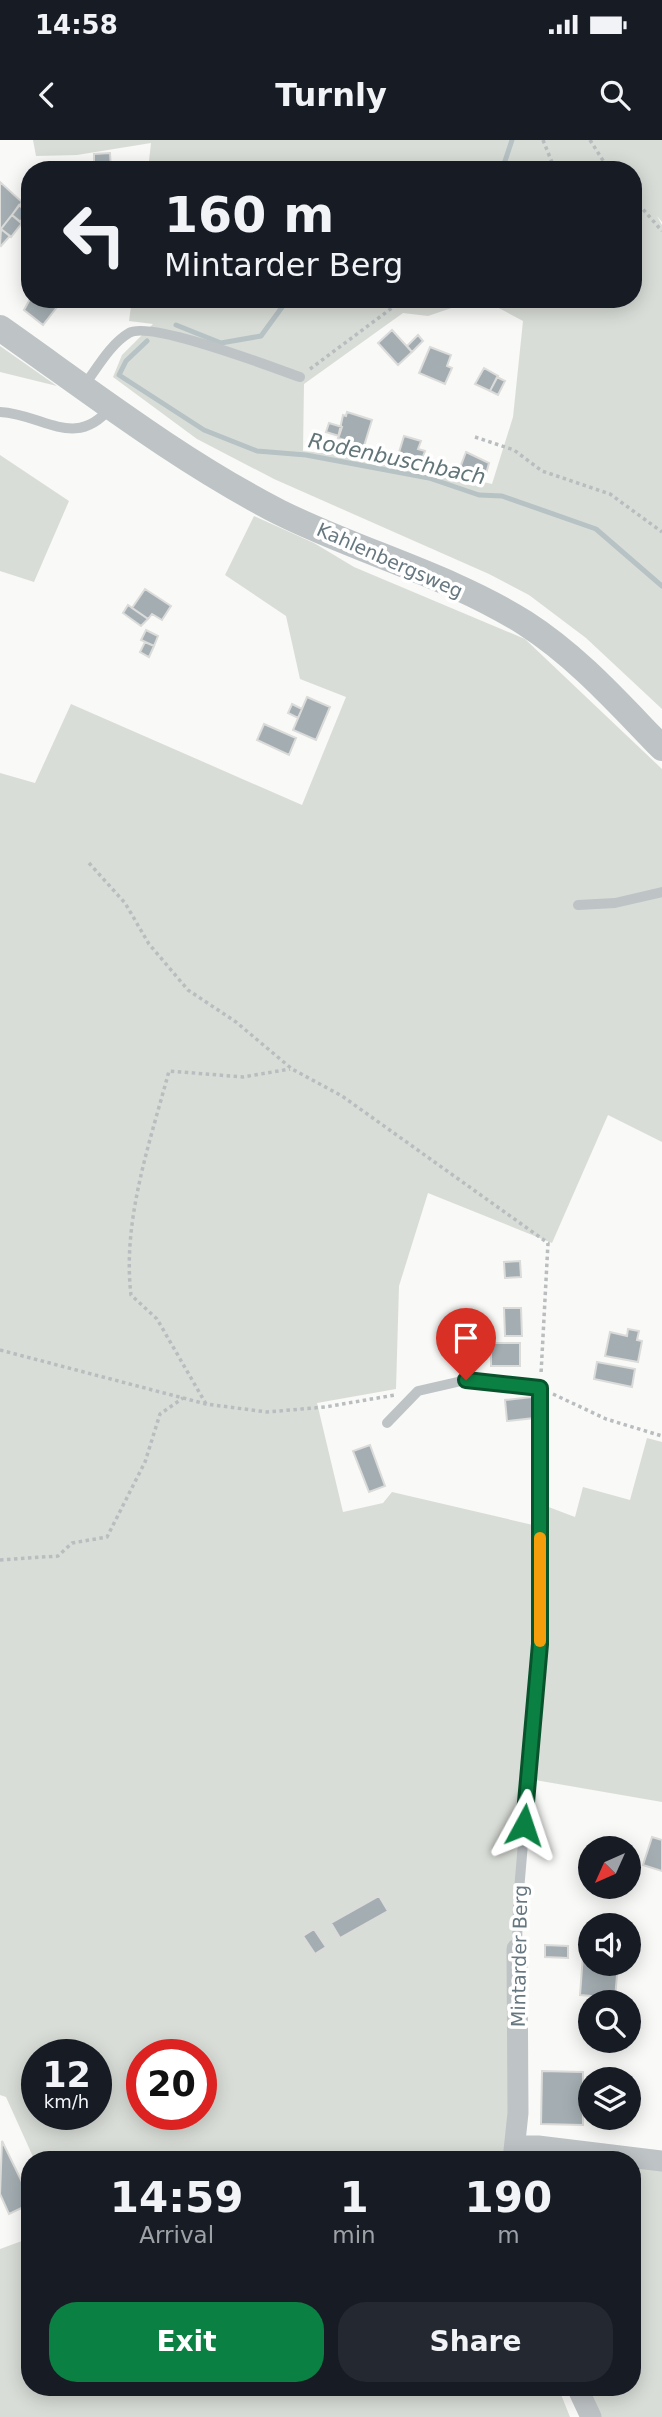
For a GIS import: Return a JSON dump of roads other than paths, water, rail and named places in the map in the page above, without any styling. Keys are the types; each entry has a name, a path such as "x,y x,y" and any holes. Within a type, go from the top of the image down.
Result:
{"street":[{"name":"Kahlenbergsweg","path":"0,328 204,470 280,512 470,595 524,623 571,656 662,748"},
{"name":"Mintarder Berg","path":"514,2151 517,1949"},
{"name":"Mintarder Berg","path":"521,2151 538,2146 579,2151"},
{"name":"Mintarder Berg","path":"641,2158 662,2161"},
{"path":"581,2396 591,2417"}],"lane":[{"path":"0,412 25,415 74,429 99,423 98,397 123,339 130,332 144,330 219,349 300,377"},
{"path":"578,905 615,903 662,892"},
{"name":"Mintarder Berg","path":"387,1423 418,1391 466,1380 540,1388 540,1644 518,1902 517,1949"}],"waterway":[{"path":"505,161 512,140"},
{"path":"176,325 221,343 261,336 281,308"},
{"name":"Rodenbuschbach","path":"147,341 126,361 119,375 204,430 257,451 306,455 429,478 479,495 502,496 596,529 662,586"}]}
